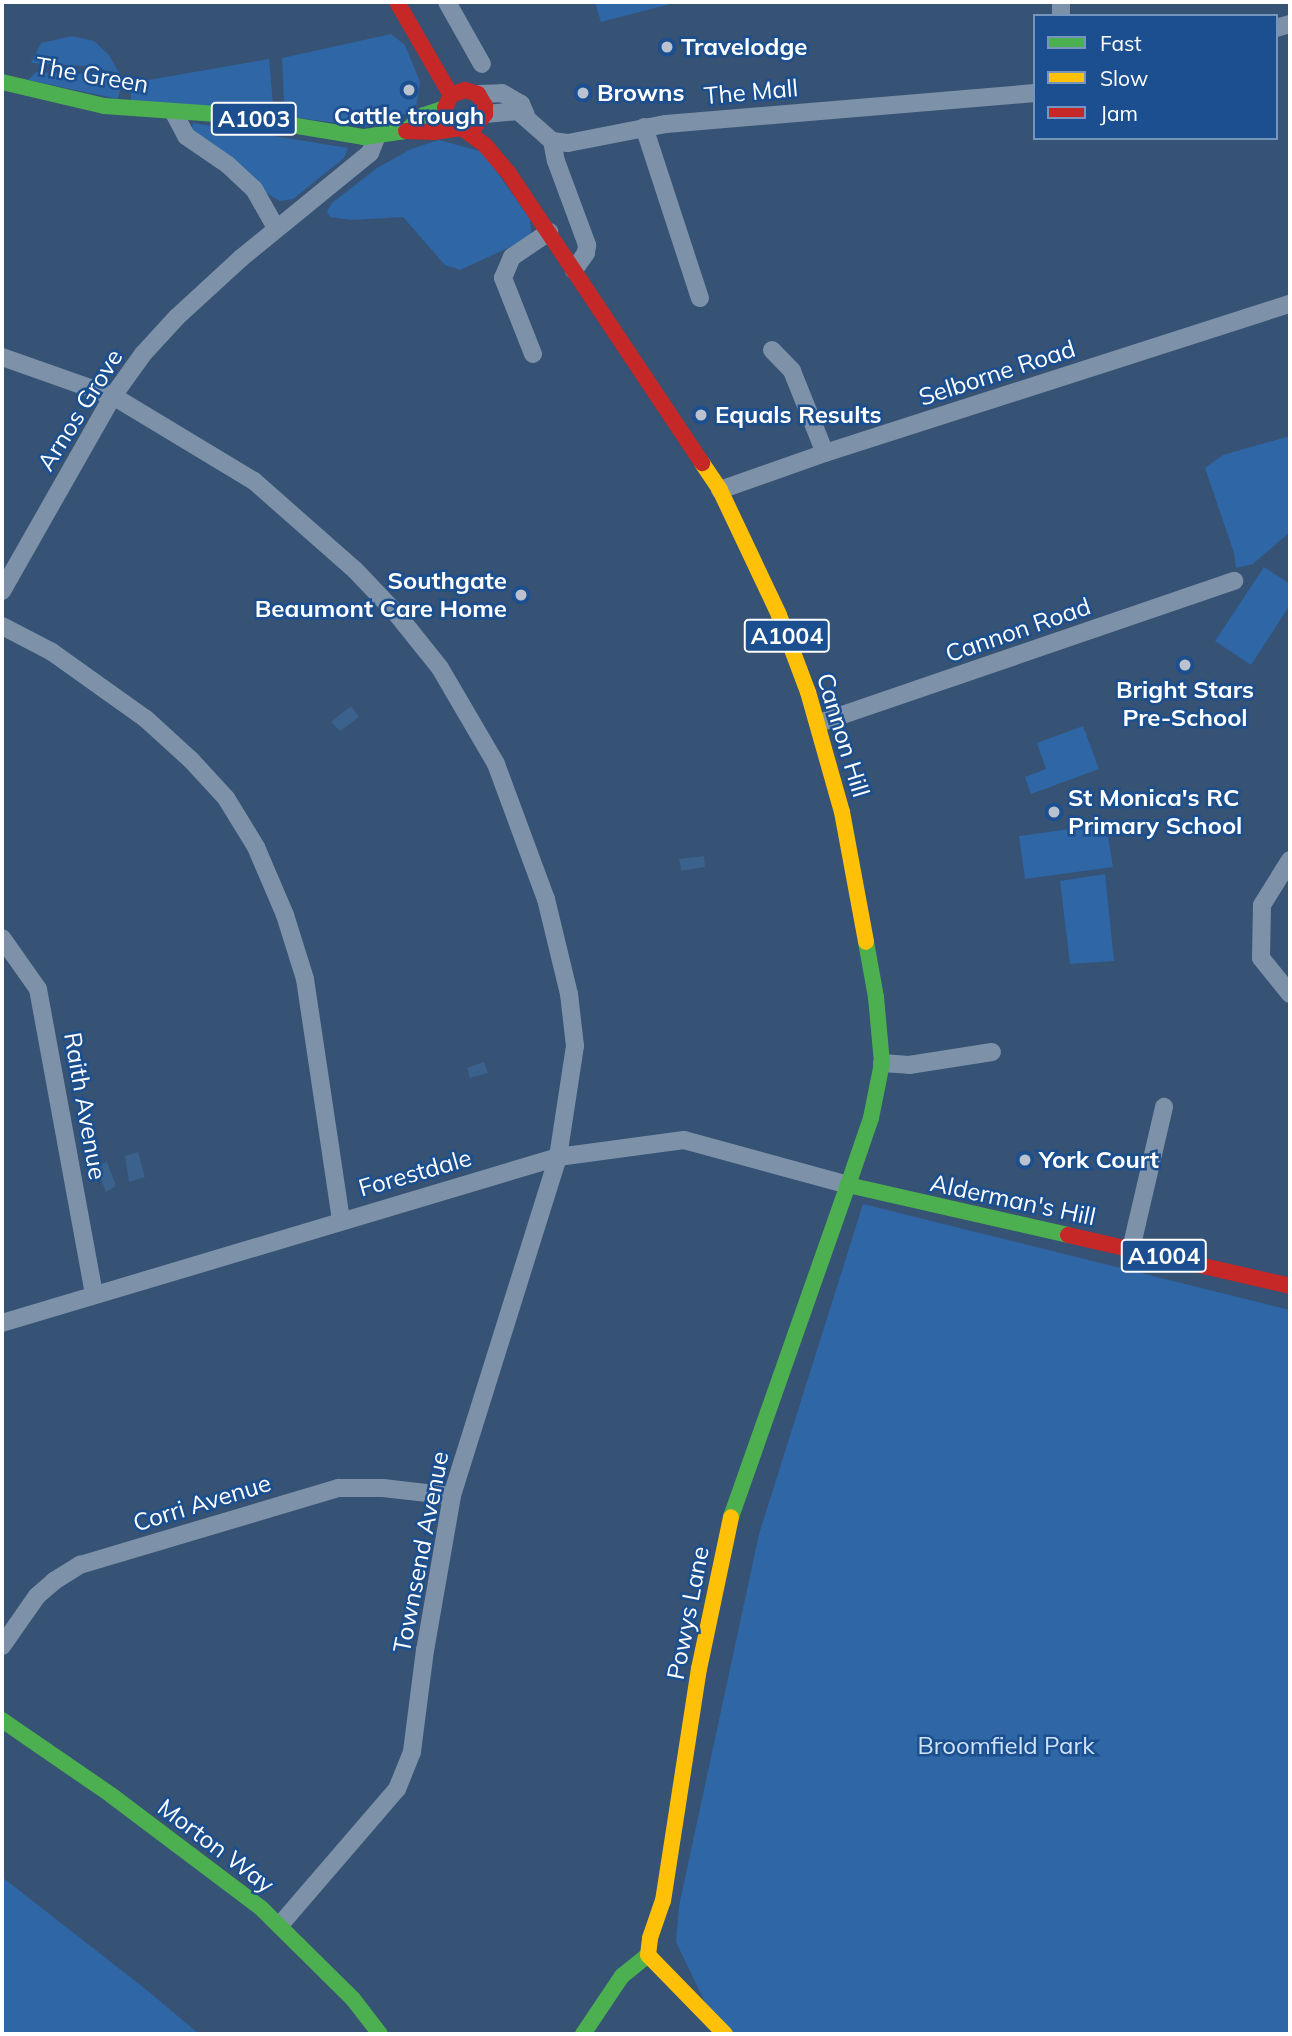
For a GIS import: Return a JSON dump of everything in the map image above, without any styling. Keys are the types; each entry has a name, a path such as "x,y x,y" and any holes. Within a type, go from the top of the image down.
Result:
{"main road":[{"name":"A1004","path":"397,2 448,102 448,117 460,128"},
{"name":"The Green","path":"2,82 87,103 174,113 231,116 334,134 377,136 407,131 424,115 448,102"},
{"path":"407,131 434,132 475,126 485,114 485,106 478,94 465,90 448,102"},
{"name":"Cannon Hill","path":"485,114 549,210 549,232"},
{"name":"Cannon Hill","path":"460,128 485,145 508,172 720,490 779,615 819,723 845,825 876,997 882,1063 871,1118 848,1185"},
{"name":"Alderman's Hill","path":"848,1185 1026,1228 1290,1286"},
{"name":"Powys Lane","path":"648,1955 650,1938 663,1900 699,1669 727,1528 848,1185"},
{"name":"Morton Way","path":"2,1720 111,1795 281,1924 353,1999 380,2034"},
{"path":"583,2034 622,1976 648,1955 725,2034"}],"street":[{"path":"447,2 482,64"},
{"path":"478,94 502,93 512,97 520,104 527,118"},
{"name":"The Mall","path":"552,141 568,143 645,127 1033,93"},
{"path":"485,114 515,110 552,141 556,161 587,245 586,253 574,270"},
{"name":"The Green","path":"174,113 186,136 228,165 254,189 276,228"},
{"path":"645,127 701,298"},
{"path":"276,228 370,153 377,136"},
{"name":"Arnos Grove","path":"2,591 113,396 143,354 177,317 276,228"},
{"path":"533,354 503,278 512,257 549,232"},
{"name":"Selborne Road","path":"720,490 825,453 1290,304"},
{"path":"772,350 792,371 825,453"},
{"name":"Townsend Avenue","path":"2,357 113,396 254,481 336,552 396,614 432,658 474,723 496,764 533,858 569,994 575,1046 558,1157 452,1496 425,1650 412,1752 397,1789 281,1924"},
{"name":"Cannon Road","path":"819,723 1234,581"},
{"path":"2,626 52,652 146,719 191,760 226,798 256,847 285,915 305,979 341,1220"},
{"path":"1290,860 1262,905 1261,958 1290,994"},
{"name":"Raith Avenue","path":"2,938 38,989 94,1294"},
{"path":"882,1063 909,1065 992,1052"},
{"path":"1131,1249 1164,1107"},
{"name":"Forestdale","path":"2,1323 558,1157 684,1140 848,1185"},
{"name":"Corri Avenue","path":"2,1646 37,1596 54,1581 80,1565 339,1488 383,1488 452,1496"}],"green space":[{"path":"595,2 678,2 601,22"},
{"path":"391,34 405,45 420,82 416,108 397,119 366,127 292,117 284,103 282,58"},
{"path":"72,36 94,41 109,55 119,73 86,66 31,63 41,43"},
{"path":"269,59 274,114 131,101 131,83"},
{"path":"36,72 86,74 122,81 118,99 28,80"},
{"path":"193,123 348,148 344,158 293,199 280,201 192,130"},
{"path":"439,140 483,152 530,219 531,233 521,242 460,270 445,265 403,217 351,220 330,217 327,211 332,203 377,168 411,149"},
{"path":"1290,436 1290,532 1253,564 1236,568 1234,553 1205,468 1223,455"},
{"path":"1264,567 1290,584 1290,605 1251,665 1215,641"},
{"path":"1083,726 1099,769 1031,794 1025,777 1046,769 1037,743"},
{"path":"1106,824 1113,867 1025,879 1019,836"},
{"path":"1105,874 1114,961 1070,964 1060,881"},
{"name":"Broomfield Park","path":"863,1204 1290,1310 1290,2034 733,2034 710,2013 676,1942 679,1906 759,1534"},
{"path":"2,1877 148,1991 199,2034 2,2034"}],"shaded area":[{"path":"351,706 359,717 340,731 331,722"},
{"path":"704,856 705,867 681,871 679,859"},
{"path":"484,1062 488,1073 470,1078 467,1068"},
{"path":"138,1152 145,1177 129,1182 125,1156"},
{"path":"107,1162 116,1186 106,1192 96,1166"}],"traffic: fast":[{"path":"2,82 104,106 231,115 364,137 406,131 424,115 445,108"},
{"path":"866,942 876,997 882,1063 871,1118 848,1185 1068,1235"},
{"path":"731,1517 848,1185"},
{"path":"2,1720 111,1795 261,1908 353,1999 380,2034"},
{"path":"583,2034 622,1976 648,1955"}],"traffic: slow":[{"path":"702,463 720,490 779,615 808,692 842,812 866,942"},
{"path":"725,2034 648,1955 650,1938 663,1901 699,1669 731,1517"}],"traffic: jam":[{"path":"397,2 451,95"},
{"path":"406,131 434,132 475,126 485,114 485,106 478,94 465,90 451,95 445,108 452,124"},
{"path":"463,129 485,145 508,172 702,463"},
{"path":"1068,1235 1290,1286"}],"place":[{"name":"Travelodge","path":"667,47"},
{"name":"Cattle trough","path":"409,90"},
{"name":"Browns","path":"583,93"},
{"name":"Equals Results","path":"701,415"},
{"name":"Southgate Beaumont Care Home","path":"521,595"},
{"name":"Bright Stars Pre-School","path":"1185,665"},
{"name":"St Monica's RC Primary School","path":"1054,812"},
{"name":"York Court","path":"1025,1160"}]}
